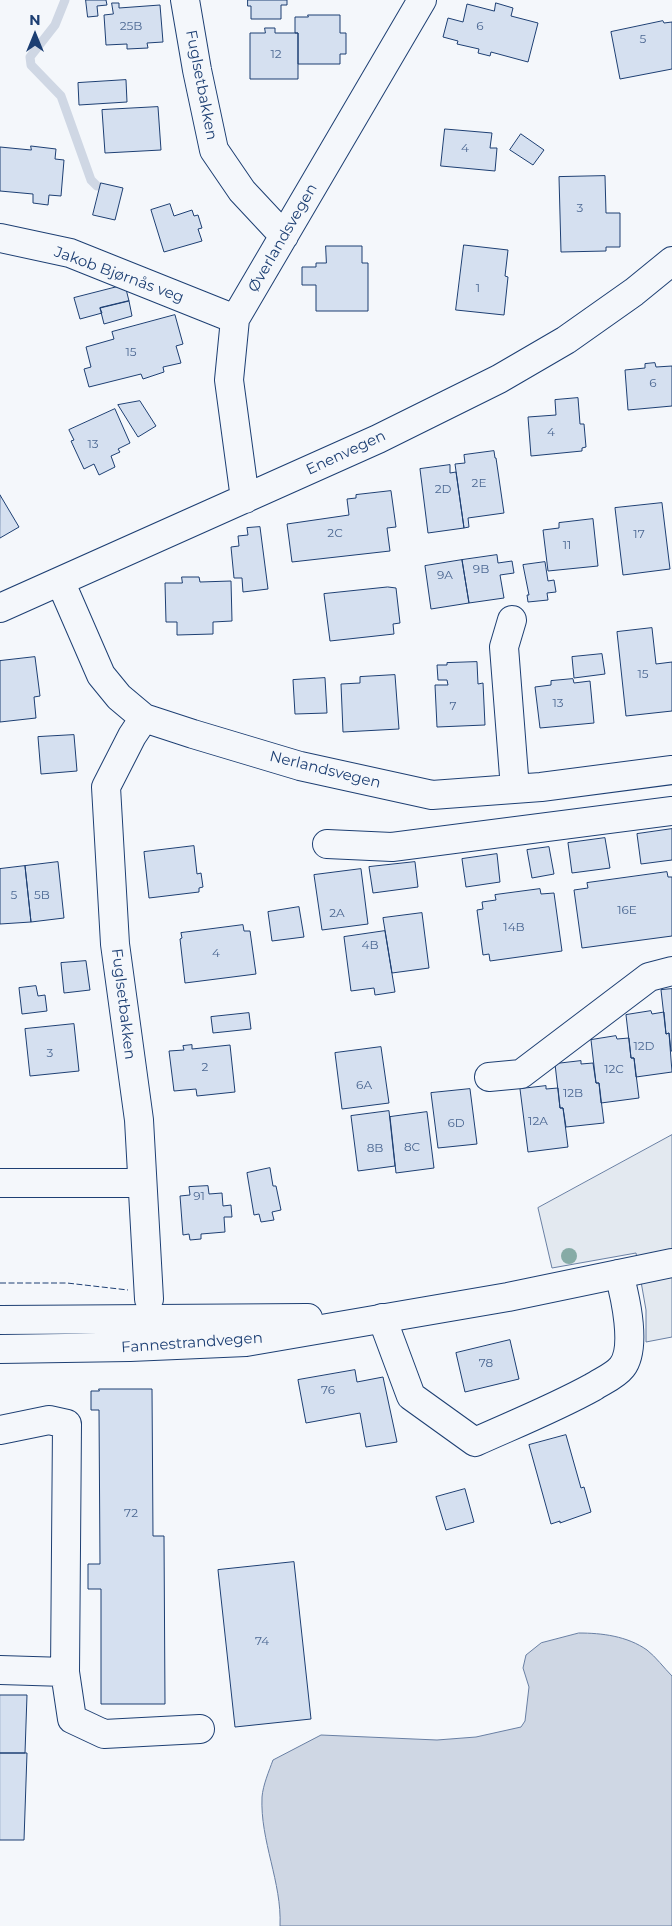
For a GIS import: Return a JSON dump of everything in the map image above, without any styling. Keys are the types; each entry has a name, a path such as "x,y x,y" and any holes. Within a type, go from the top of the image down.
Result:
{"main road":[{"name":"Fuglsetbakken","path":"185,0 197,70 214,150 242,191 284,236"},
{"name":"Øverlandsvegen","path":"245,499 229,380 235,320 422,0"},
{"name":"Jakob Bjørnås veg","path":"0,238 70,253 235,320"},
{"name":"Enenvegen","path":"0,608 61,583 378,439 499,378 566,340 634,292 672,261"},
{"name":"Nerlandsvegen","path":"61,583 101,675 119,697 144,718 300,766 432,795 515,789 672,770"},
{"path":"512,620 504,647 515,789"},
{"name":"Fuglsetbakken","path":"144,718 132,736 106,787 116,944 139,1120 149,1299"},
{"path":"327,844 392,847 672,811"},
{"path":"489,1077 521,1074 649,977 672,971"},
{"path":"0,1183 142,1183"},
{"name":"Fannestrandvegen","path":"0,1349 130,1347 246,1342 508,1297 672,1263"},
{"path":"382,1318 411,1396 476,1442 572,1398 606,1379 622,1367 628,1350 628,1314 619,1274"},
{"name":"Fannestrandvegen","path":"0,1320 382,1318"},
{"path":"0,1430 48,1420 67,1424 65,1672 72,1718 104,1734 200,1729"},
{"path":"0,1670 65,1672"}],"shaded area":[{"path":"672,1135 672,1337 646,1342 646,1310 636,1253 552,1268 538,1208"},
{"path":"579,1633 605,1635 631,1641 647,1650 672,1676 672,1926 280,1926 278,1893 262,1813 263,1792 273,1760 321,1735 437,1740 476,1737 521,1727 525,1721 529,1687 523,1668 526,1655 541,1643"}],"building":[{"path":"86,0 106,0 107,5 97,6 98,16 88,17"},
{"path":"248,0 287,0 287,5 281,5 281,19 251,19 251,6 248,6"},
{"path":"112,3 119,3 119,8 160,5 163,42 147,43 148,48 127,49 127,44 106,45 104,15 113,14"},
{"path":"496,3 513,8 511,16 538,23 528,62 491,52 490,56 478,53 479,49 457,44 458,41 443,37 448,18 463,22 467,4 494,11"},
{"path":"308,15 340,15 340,33 346,33 346,54 340,54 340,64 298,64 298,33 295,33 295,17 308,17"},
{"path":"663,21 664,23 672,22 672,69 620,79 611,32"},
{"path":"265,28 275,28 275,33 298,33 298,79 250,79 250,33 265,33"},
{"path":"126,80 127,102 79,105 78,83"},
{"path":"158,107 161,150 105,153 102,110"},
{"path":"445,129 492,133 490,148 497,148 495,171 441,166"},
{"path":"521,134 544,150 533,165 510,150"},
{"path":"31,146 56,149 55,159 64,160 61,196 49,195 48,205 33,203 33,194 0,191 0,147 31,150"},
{"path":"605,176 606,213 620,213 620,247 606,247 606,251 561,252 559,177"},
{"path":"101,183 123,188 115,220 93,215"},
{"path":"170,204 174,216 192,210 194,216 198,215 202,228 198,229 202,241 164,252 151,210"},
{"path":"464,245 508,250 505,276 508,277 504,315 456,310"},
{"path":"326,246 362,246 362,263 368,263 368,311 316,311 316,285 302,285 302,267 316,267 316,263 326,263"},
{"path":"125,285 129,301 100,308 102,313 80,319 74,298"},
{"path":"129,301 132,316 104,324 100,308"},
{"path":"175,315 183,344 176,346 181,363 163,367 164,372 143,379 141,374 89,387 84,369 91,367 86,347 114,339 112,332"},
{"path":"655,363 656,367 672,366 672,406 628,410 625,370 645,368 645,364"},
{"path":"578,398 580,424 584,424 586,447 582,448 582,451 531,456 528,417 556,415 555,400"},
{"path":"140,401 156,426 138,437 118,405"},
{"path":"115,409 130,443 118,449 120,452 111,456 115,467 99,475 94,464 84,469 71,441 74,440 69,430"},
{"path":"494,451 504,513 468,518 469,527 464,528 455,464 465,463 464,455"},
{"path":"450,465 450,473 456,472 464,528 428,533 420,469"},
{"path":"391,491 396,527 387,528 390,551 292,562 287,524 349,515 347,499 356,498 356,495"},
{"path":"0,495 19,527 0,538"},
{"path":"662,503 670,569 623,575 615,508"},
{"path":"593,519 598,566 548,571 543,530 559,528 559,523"},
{"path":"260,527 268,589 243,592 242,578 234,578 231,547 239,546 238,536 248,535 247,528"},
{"path":"497,555 498,563 512,561 514,573 500,575 504,598 469,603 462,560"},
{"path":"462,560 469,603 431,609 425,566"},
{"path":"545,562 548,581 554,580 556,592 547,593 548,600 528,602 527,595 529,595 523,565"},
{"path":"182,577 199,577 200,582 231,581 232,621 213,622 213,634 177,635 177,622 166,622 165,583 182,583"},
{"path":"388,587 396,588 400,623 393,624 394,634 330,641 324,594"},
{"path":"652,628 656,664 672,662 672,711 626,716 617,632"},
{"path":"602,654 605,674 574,678 572,657"},
{"path":"35,657 40,696 34,697 36,718 0,722 0,661"},
{"path":"477,662 478,684 483,683 485,725 437,727 435,685 448,685 447,680 438,680 437,665"},
{"path":"395,675 399,729 343,732 341,684 360,683 360,677"},
{"path":"325,678 327,713 295,714 293,680"},
{"path":"573,679 574,683 590,681 594,723 540,728 535,687 551,685 551,681"},
{"path":"74,735 77,771 41,774 38,737"},
{"path":"672,829 672,860 641,864 637,834"},
{"path":"605,838 610,868 572,873 568,843"},
{"path":"194,846 197,874 201,873 203,887 199,888 199,892 149,898 144,852"},
{"path":"549,847 554,874 532,878 527,850"},
{"path":"497,854 500,882 466,887 462,859"},
{"path":"58,862 64,918 31,922 25,866"},
{"path":"415,862 418,887 373,893 369,867"},
{"path":"25,866 31,922 0,924 0,869"},
{"path":"361,869 368,924 322,930 314,875"},
{"path":"667,872 668,877 672,877 672,936 582,948 574,890 588,888 587,883"},
{"path":"540,889 541,894 554,893 562,951 490,961 489,954 483,955 477,910 483,909 482,902 496,900 495,895"},
{"path":"299,907 304,937 272,941 268,912"},
{"path":"422,913 429,968 392,973 383,918"},
{"path":"243,925 244,931 250,931 256,974 185,983 181,933"},
{"path":"385,931 395,992 375,995 374,988 351,991 344,937"},
{"path":"86,961 90,990 64,993 61,963"},
{"path":"36,986 38,996 45,995 47,1011 22,1014 19,988"},
{"path":"672,989 671,1051 669,1033 666,1034 661,990"},
{"path":"651,1011 652,1014 664,1012 666,1034 669,1033 672,1072 636,1077 634,1058 631,1058 626,1015"},
{"path":"249,1013 251,1029 213,1033 211,1017"},
{"path":"74,1024 79,1071 30,1076 25,1029"},
{"path":"616,1036 617,1039 629,1038 631,1058 634,1058 639,1098 601,1103 599,1083 596,1083 591,1040"},
{"path":"192,1045 192,1049 230,1045 235,1092 197,1096 196,1089 174,1091 169,1051 184,1050 183,1046"},
{"path":"381,1047 389,1103 342,1109 335,1053"},
{"path":"581,1061 581,1064 593,1063 596,1083 599,1083 604,1123 566,1127 563,1108 560,1108 555,1064"},
{"path":"546,1086 546,1089 558,1088 560,1108 563,1108 568,1147 528,1152 520,1089"},
{"path":"470,1089 477,1144 438,1148 431,1093"},
{"path":"389,1111 395,1166 358,1171 351,1116"},
{"path":"427,1112 434,1168 396,1173 390,1117"},
{"path":"270,1168 273,1186 276,1186 281,1210 272,1212 274,1220 261,1222 259,1214 254,1215 247,1173"},
{"path":"208,1186 209,1194 222,1193 223,1206 231,1205 232,1217 224,1217 225,1232 201,1234 201,1239 190,1240 189,1234 183,1235 180,1196 190,1195 189,1187"},
{"path":"510,1340 519,1379 465,1392 456,1353"},
{"path":"355,1370 357,1382 383,1377 397,1442 366,1447 360,1413 306,1423 298,1380"},
{"path":"99,1389 152,1389 153,1536 164,1536 165,1704 101,1704 101,1589 88,1589 88,1564 100,1564 99,1410 91,1410 91,1391 99,1391"},
{"path":"566,1435 581,1488 584,1487 591,1512 560,1523 560,1521 551,1524 529,1445"},
{"path":"465,1489 474,1522 446,1530 436,1497"},
{"path":"294,1562 311,1719 235,1727 218,1570"},
{"path":"0,1695 27,1695 25,1753 0,1753"},
{"path":"0,1753 27,1753 24,1840 0,1840"}],"waterway":[{"path":"65,0 55,25 30,57 31,65 61,96 91,180 97,186"}],"fence":[{"path":"0,1283 67,1283 128,1290"}]}
